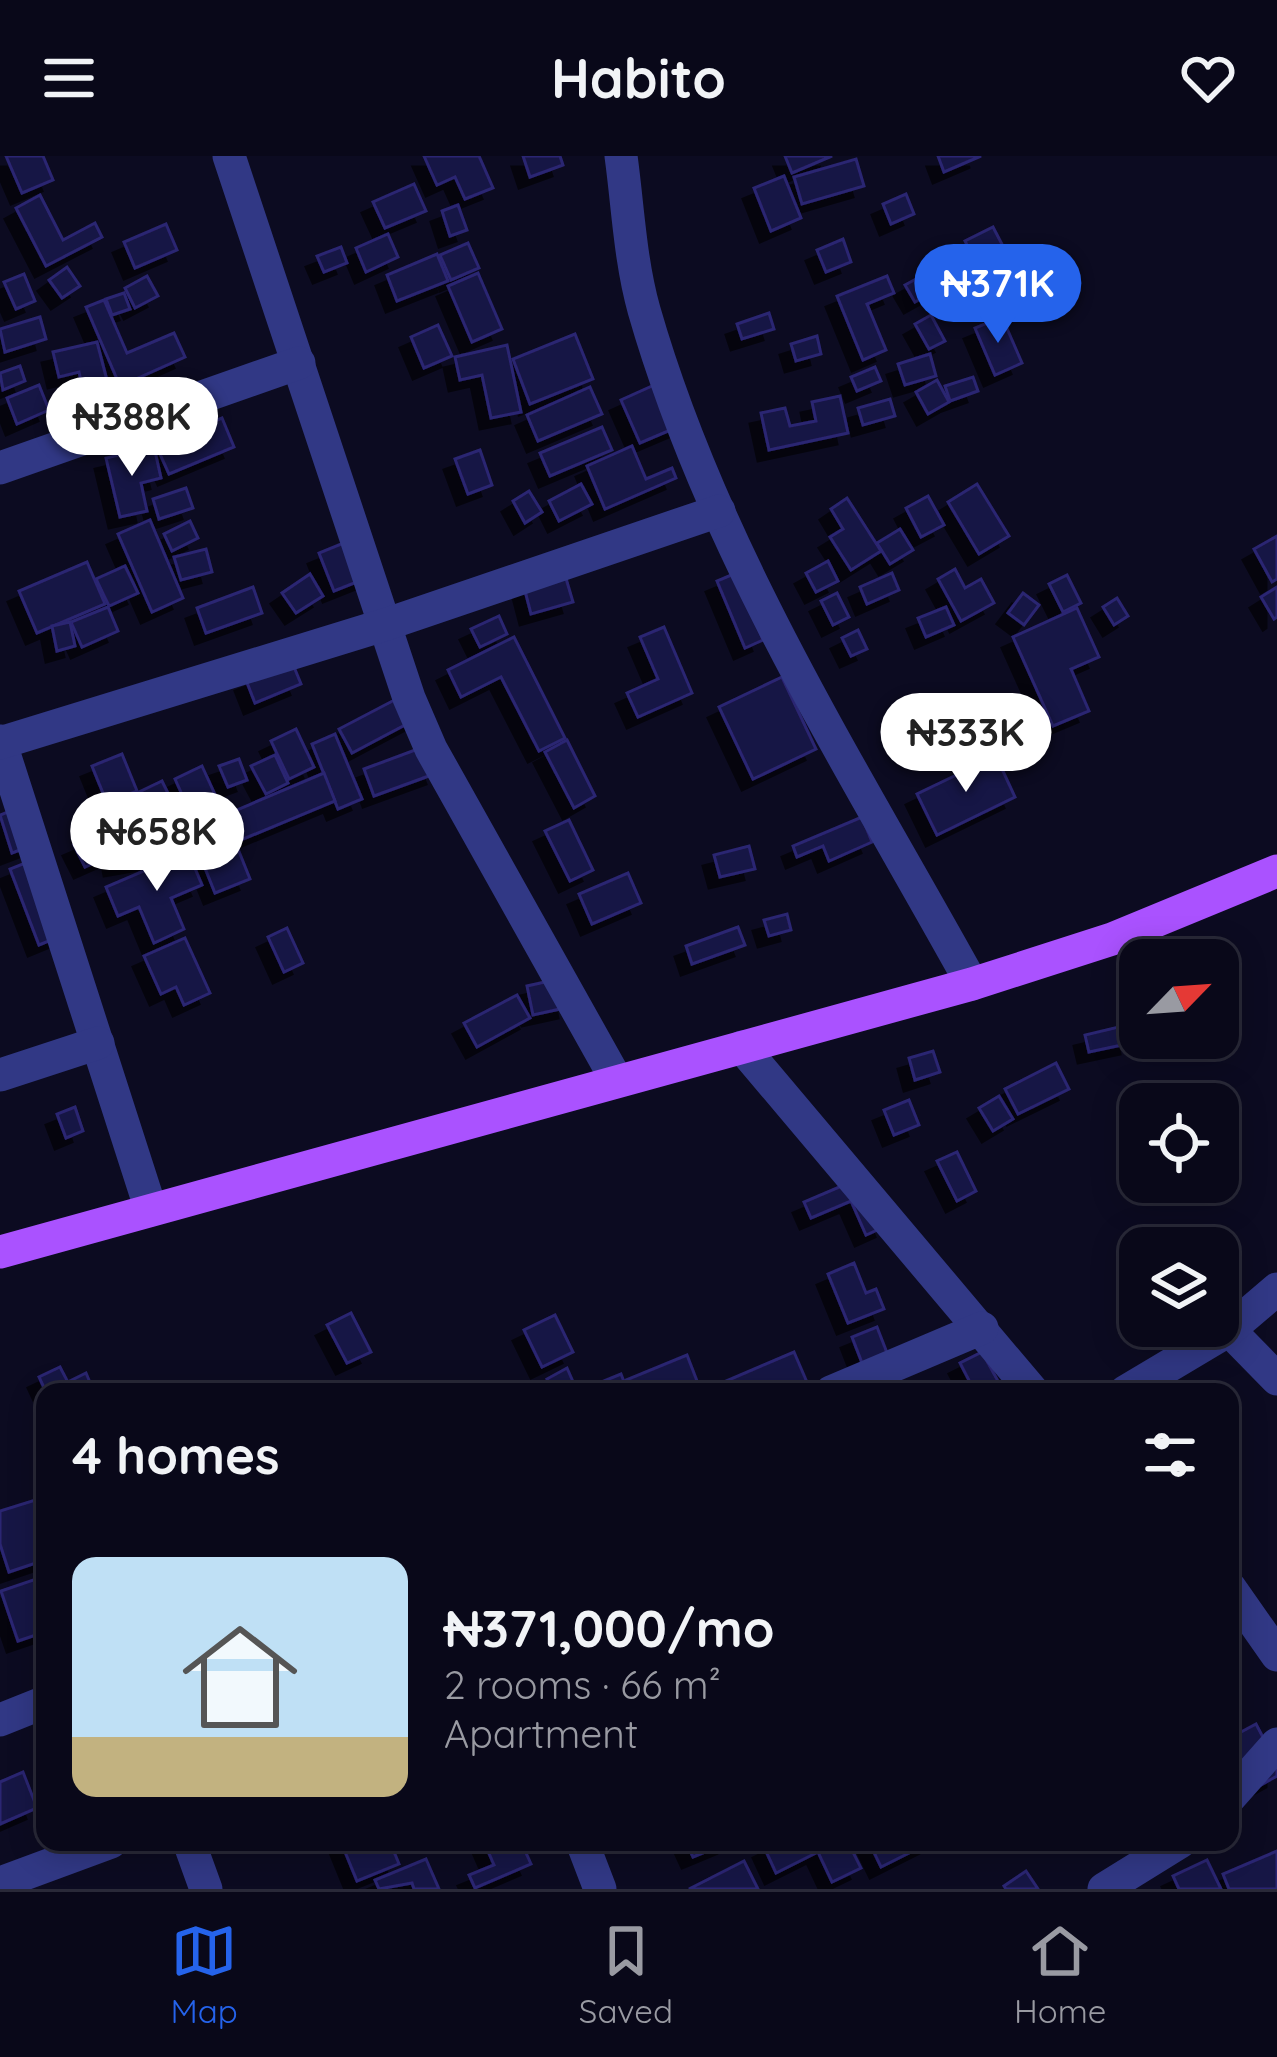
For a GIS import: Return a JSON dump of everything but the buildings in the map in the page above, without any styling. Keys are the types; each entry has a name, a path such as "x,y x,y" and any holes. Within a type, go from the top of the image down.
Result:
{"main road":[{"path":"0,1252 972,984 1112,940 1277,871"}],"street":[{"path":"229,156 431,749 617,1081"},
{"path":"621,156 644,311 719,512 769,617 972,984"},
{"path":"0,468 299,363"},
{"path":"152,1210 0,742 388,625 719,512"},
{"path":"0,1075 98,1043"},
{"path":"742,1047 1026,1383"},
{"path":"1239,1321 1277,1289"},
{"path":"852,1383 982,1328"},
{"path":"1239,1340 1277,1379"},
{"path":"1140,1383 1200,1347"},
{"path":"1239,1601 1277,1655"},
{"path":"0,1720 36,1706"},
{"path":"1239,1787 1277,1744"},
{"path":"0,1883 87,1851"},
{"path":"192,1851 206,1889"},
{"path":"585,1851 600,1889"},
{"path":"1104,1889 1165,1851"}]}
